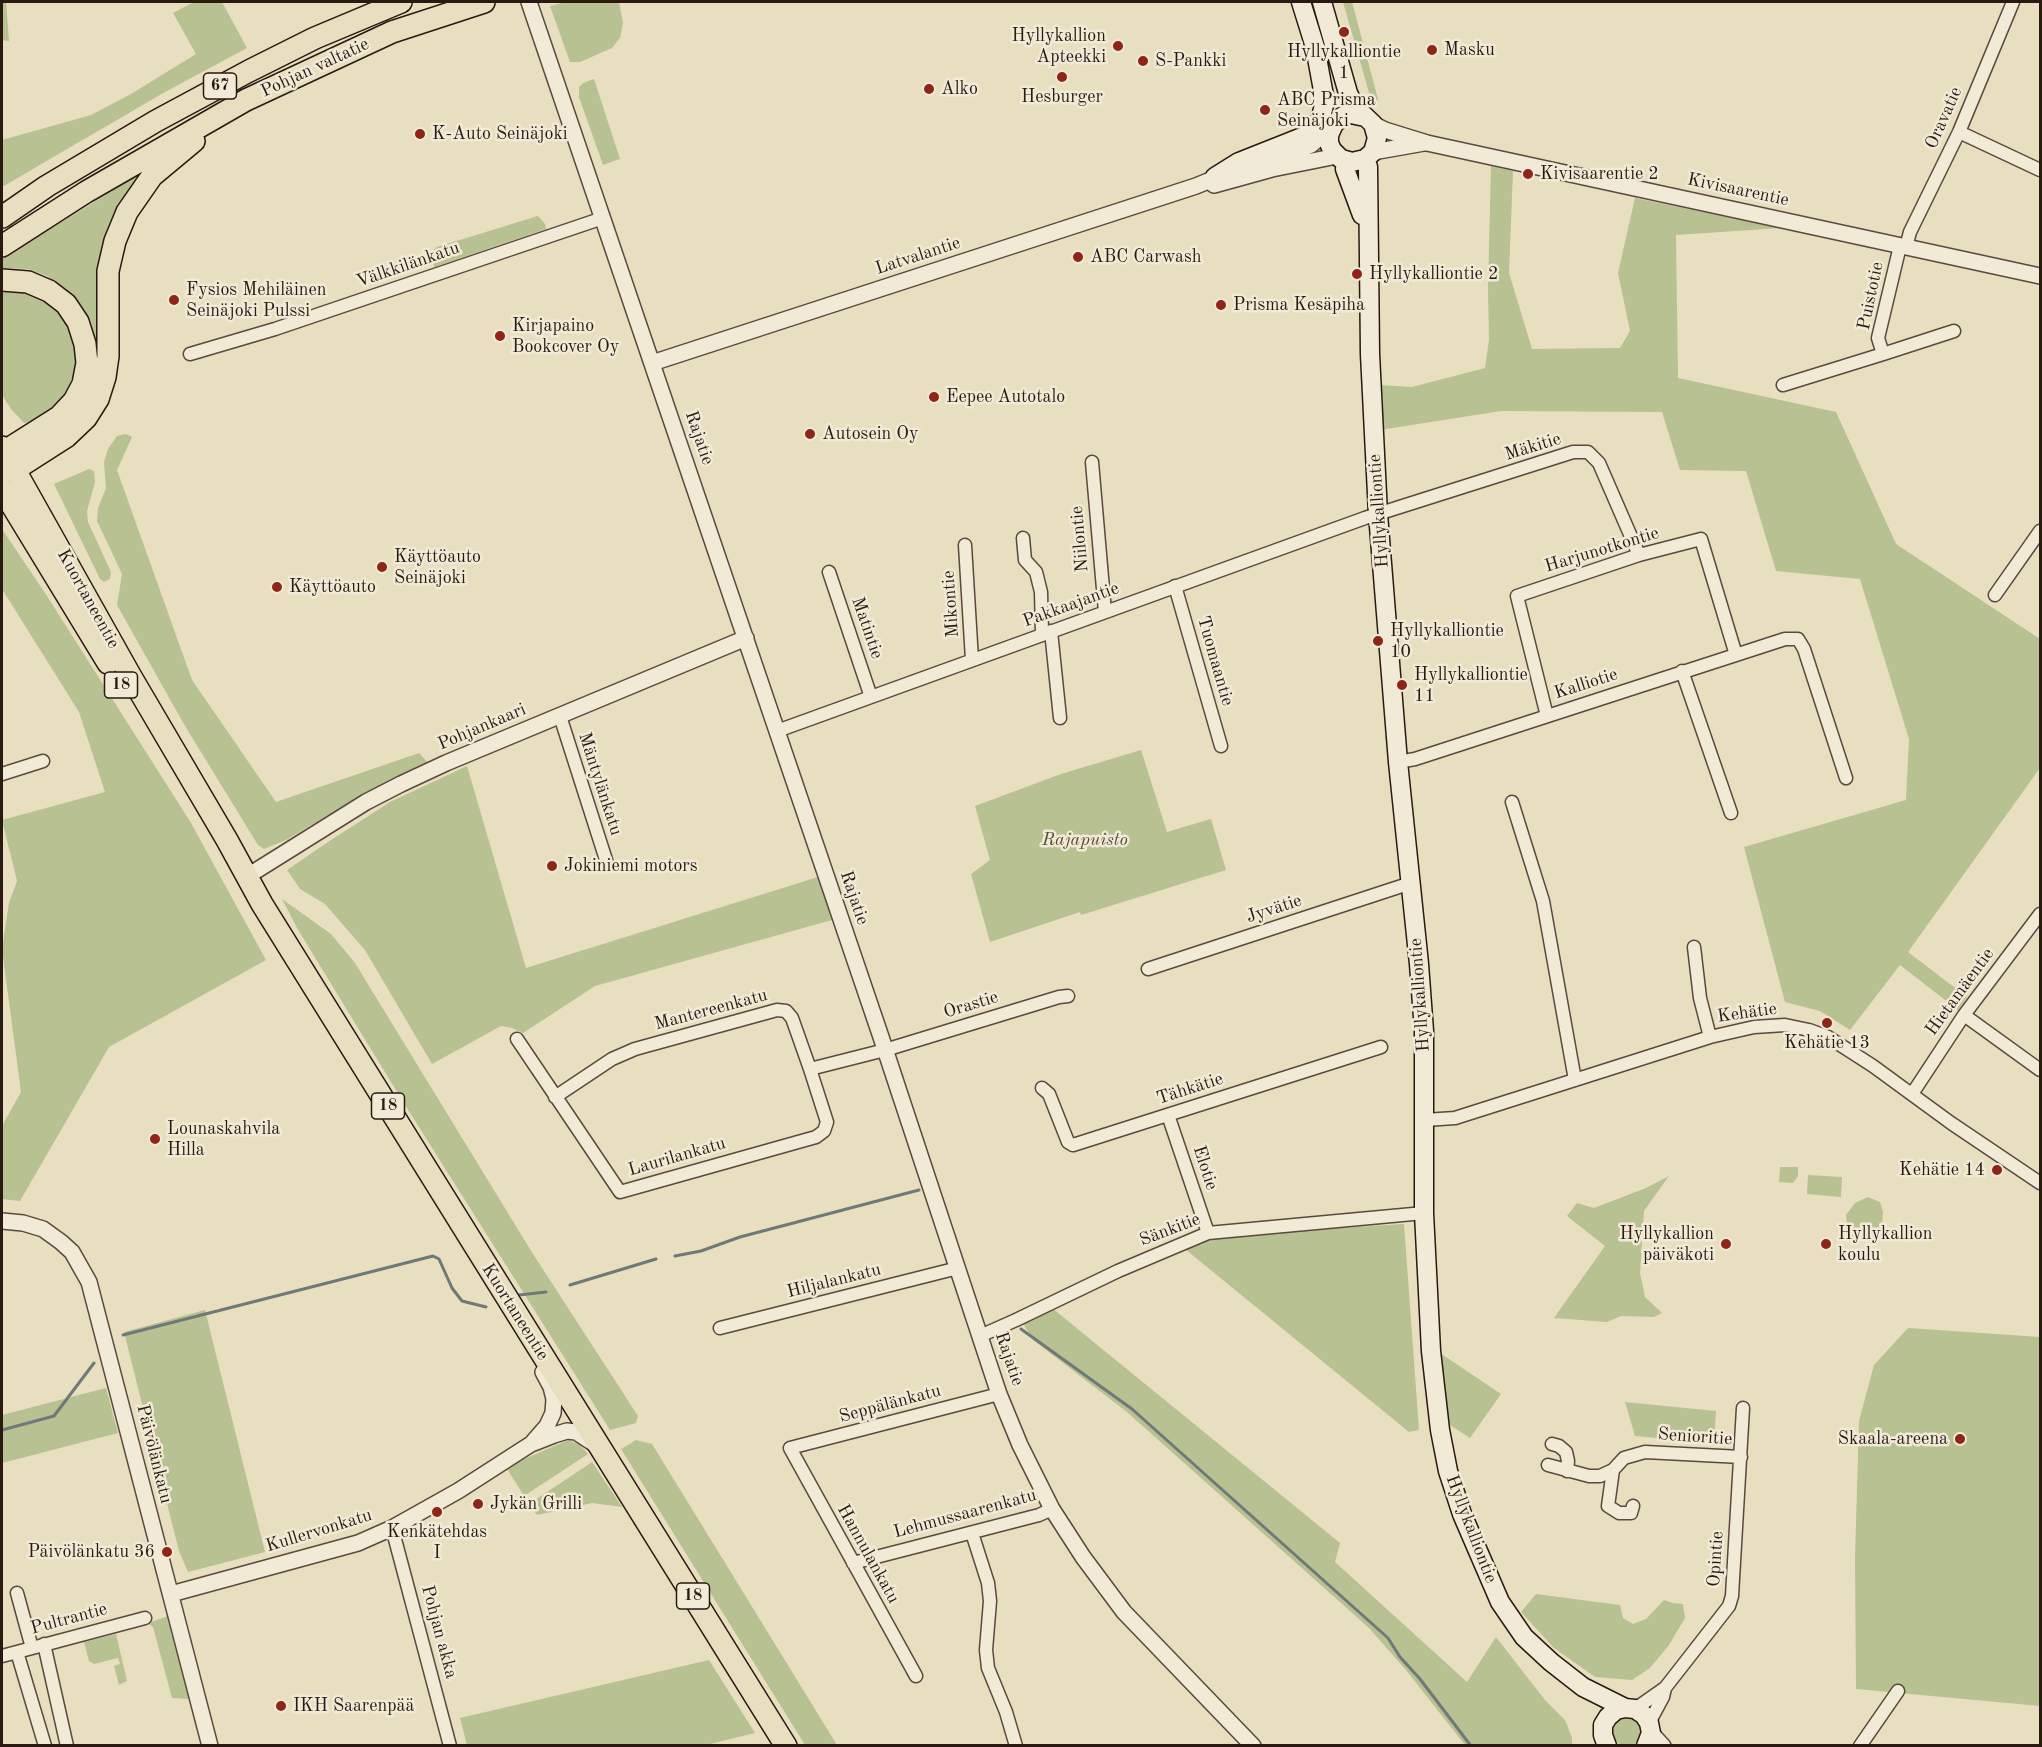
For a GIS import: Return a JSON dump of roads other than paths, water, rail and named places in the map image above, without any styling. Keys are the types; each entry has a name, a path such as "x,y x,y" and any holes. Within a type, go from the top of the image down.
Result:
{"highway":[{"name":"Pohjan valtatie","path":"2,217 46,186 249,70 315,38 401,2"},
{"name":"Pohjan valtatie","path":"2,246 86,192 246,100 392,32 484,2"},
{"path":"5,459 66,437 86,418 98,399 105,377 108,356 108,271 115,241 127,212 152,176 246,100"},
{"path":"2,205 46,186"},
{"path":"2,280 28,282 49,291 66,304 78,322 85,344 87,363 83,384 74,401 59,417 5,459"},
{"name":"Kuortaneentie","path":"5,459 227,840 246,877 786,1746"},
{"name":"Kuortaneentie","path":"2,489 219,845 246,877"}],"main road":[{"path":"1215,177 1239,162 1307,135 1321,117 1325,101 1315,47 1301,2"},
{"path":"1315,47 1324,62 1337,110 1329,143 1341,158 1352,162 1369,156 1377,138 1369,120 1354,106 1348,93 1322,2"},
{"path":"1334,124 1351,114 1369,120"},
{"name":"Hyllykalliontie","path":"1369,156 1370,354 1378,514 1398,762 1424,1031 1424,1213 1431,1351 1440,1430 1448,1471 1462,1514 1500,1602 1524,1637 1583,1687 1644,1715 1652,1737"},
{"name":"Hyllykalliontie","path":"1341,158 1361,208 1369,258"},
{"name":"Hyllykalliontie","path":"1583,1687 1601,1717 1604,1738"},
{"path":"1604,1738 1608,1717 1616,1710 1630,1709"}],"street":[{"name":"Rajatie","path":"529,2 746,638 999,1394 1020,1445 1052,1509 1083,1557 1124,1611 1253,1746"},
{"name":"Oravatie","path":"1903,246 1959,132 2013,2"},
{"name":"Kivisaarentie","path":"1369,120 1385,130 1427,143 2040,276"},
{"name":"Latvalantie","path":"652,363 1196,186 1215,177 1299,150 1311,145 1334,124"},
{"path":"1959,132 2040,170"},
{"name":"Kivisaarentie","path":"1369,156 1427,143"},
{"name":"Latvalantie","path":"1196,186 1216,185 1272,169 1341,158"},
{"name":"Välkkilänkatu","path":"190,354 275,329 603,218"},
{"name":"Puistotie","path":"1883,354 1878,338 1903,246"},
{"name":"Puistotie","path":"1783,385 1954,331"},
{"name":"Mäkitie","path":"1378,514 1573,453 1588,452 1599,463 1639,555"},
{"name":"Niilontie","path":"1092,462 1105,612"},
{"name":"Pakkaajantie","path":"777,731 1378,514"},
{"path":"1995,595 2040,531"},
{"path":"1023,538 1025,560 1036,572 1041,592 1060,718"},
{"name":"Harjunotkontie","path":"1547,716 1517,596 1639,555 1701,539 1736,656"},
{"name":"Mikontie","path":"965,545 972,660"},
{"name":"Matintie","path":"829,572 871,697"},
{"name":"Tuomaantie","path":"1175,586 1221,746"},
{"name":"Pohjankaari","path":"246,877 366,801 446,763 746,638"},
{"name":"Kalliotie","path":"1398,762 1415,759 1785,639 1798,639 1804,649 1846,778"},
{"path":"1683,671 1731,813"},
{"name":"Mäntylänkatu","path":"560,716 607,863"},
{"path":"2,774 43,761"},
{"path":"1512,802 1543,902 1575,1080"},
{"name":"Jyvätie","path":"1148,969 1411,884"},
{"name":"Hietamäentie","path":"1912,1094 1964,1015 2040,914"},
{"path":"1694,947 1700,998 1710,1037"},
{"name":"Orastie","path":"885,1050 1068,996"},
{"name":"Mantereenkatu","path":"555,1097 612,1059 635,1049 777,1010 786,1011 792,1018 810,1069"},
{"path":"1964,1015 2040,1070"},
{"name":"Kehätie","path":"1425,1120 1455,1118 1710,1037 1770,1025 1785,1025 1828,1037 2040,1183"},
{"name":"Laurilankatu","path":"517,1039 620,1192 816,1137 824,1131 827,1122 810,1069"},
{"name":"Tähkätie","path":"1042,1089 1049,1094 1068,1142 1074,1145 1381,1047"},
{"path":"810,1069 885,1050"},
{"name":"Elotie","path":"1168,1115 1208,1233"},
{"name":"Sänkitie","path":"980,1336 1118,1271 1208,1233 1424,1213"},
{"name":"Päivölänkatu","path":"2,1221 23,1223 43,1229 72,1252 89,1282 210,1746"},
{"name":"Hiljalankatu","path":"720,1328 958,1268"},
{"name":"Kullervonkatu","path":"530,1335 533,1356 551,1387 554,1399 553,1413 547,1426 531,1444"},
{"name":"Seppälänkatu","path":"790,1449 999,1394"},
{"name":"Opintie","path":"1630,1709 1665,1688 1729,1606 1732,1596 1743,1408"},
{"name":"Kullervonkatu","path":"171,1594 358,1543 392,1528 458,1491 531,1444 567,1431 576,1432 599,1447"},
{"path":"1552,1444 1566,1452 1567,1471"},
{"name":"Hannulankatu","path":"790,1449 916,1676"},
{"name":"Senioritie","path":"1612,1470 1624,1458 1645,1452 1741,1457"},
{"path":"1548,1465 1589,1476 1600,1476 1612,1470"},
{"path":"1612,1470 1608,1506 1619,1513 1631,1513 1633,1506"},
{"name":"Lehmussaarenkatu","path":"853,1563 1039,1515 1052,1509"},
{"name":"Pohjan akka","path":"392,1528 450,1746"},
{"path":"972,1533 988,1583 990,1601 986,1650 988,1668 1006,1712 1016,1746"},
{"path":"17,1593 38,1646 67,1746"},
{"name":"Pultrantie","path":"2,1656 146,1618"},
{"path":"17,1652 45,1746"},
{"path":"1652,1737 1665,1688"},
{"path":"1860,1746 1898,1691"}],"waterway":[{"path":"675,1256 701,1251 740,1237 919,1190"},
{"path":"123,1335 433,1256 439,1259 452,1288 462,1301 486,1307"},
{"path":"570,1285 656,1259"},
{"path":"519,1295 546,1292"},
{"path":"1021,1329 1132,1409 1388,1638 1400,1657 1420,1679 1471,1746"},
{"path":"2,1430 54,1416 94,1363"}],"place":[{"name":"Hyllykalliontie 1","path":"1344,32"},
{"name":"Hyllykallion Apteekki","path":"1118,46"},
{"name":"Masku","path":"1432,50"},
{"name":"S-Pankki","path":"1143,61"},
{"name":"Hesburger","path":"1062,77"},
{"name":"Alko","path":"929,89"},
{"name":"ABC Prisma Seinäjoki","path":"1265,110"},
{"name":"K-Auto Seinäjoki","path":"420,134"},
{"name":"Kivisaarentie 2","path":"1528,174"},
{"name":"ABC Carwash","path":"1078,257"},
{"name":"Hyllykalliontie 2","path":"1357,274"},
{"name":"Fysios Mehiläinen Seinäjoki Pulssi","path":"174,300"},
{"name":"Prisma Kesäpiha","path":"1221,305"},
{"name":"Kirjapaino Bookcover Oy","path":"500,336"},
{"name":"Eepee Autotalo","path":"934,397"},
{"name":"Autosein Oy","path":"810,434"},
{"name":"Käyttöauto Seinäjoki","path":"382,567"},
{"name":"Käyttöauto","path":"277,587"},
{"name":"Hyllykalliontie 10","path":"1378,641"},
{"name":"Hyllykalliontie 11","path":"1402,685"},
{"name":"Jokiniemi motors","path":"552,866"},
{"name":"Kehätie 13","path":"1827,1023"},
{"name":"Lounaskahvila Hilla","path":"155,1139"},
{"name":"Kehätie 14","path":"1997,1170"},
{"name":"Hyllykallion päiväkoti","path":"1726,1244"},
{"name":"Hyllykallion koulu","path":"1826,1244"},
{"name":"Skaala-areena","path":"1960,1439"},
{"name":"Jykän Grilli","path":"478,1504"},
{"name":"Kenkätehdas I","path":"437,1512"},
{"name":"Päivölänkatu 36","path":"167,1552"},
{"name":"IKH Saarenpää","path":"281,1706"}],"park label":[{"name":"Rajapuisto","path":"1085,840"}]}
